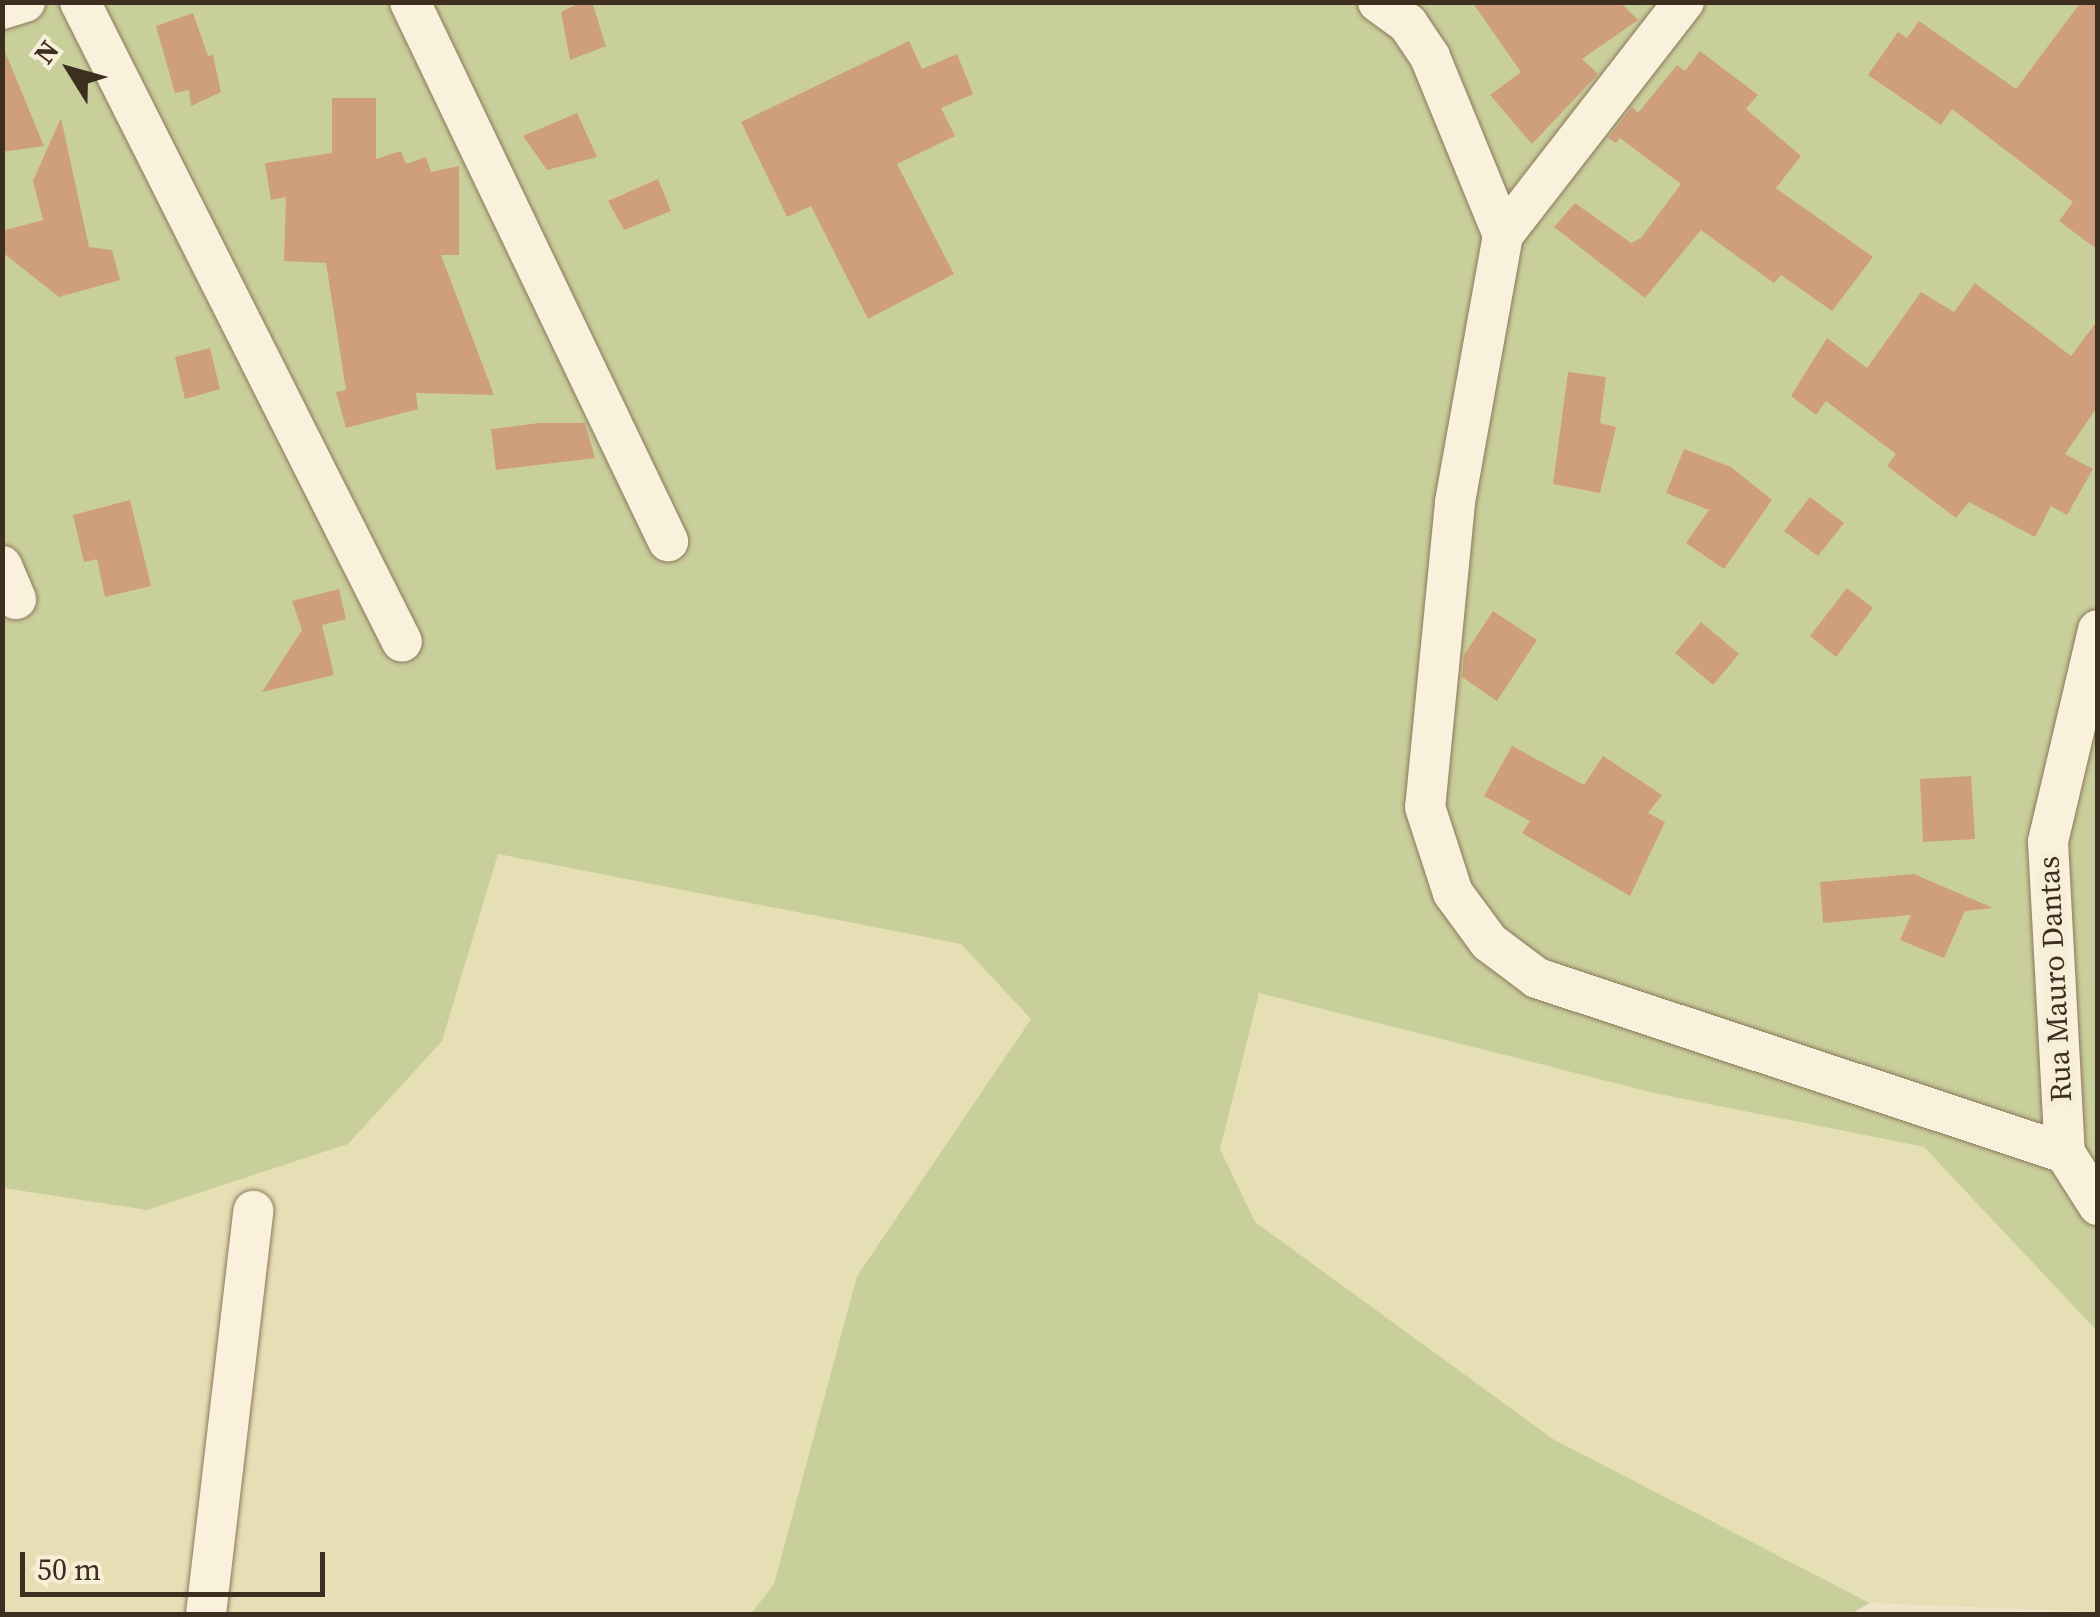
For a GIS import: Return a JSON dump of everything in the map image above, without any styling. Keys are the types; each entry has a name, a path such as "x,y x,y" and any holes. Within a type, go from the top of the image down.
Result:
{"street":[{"path":"2,9 25,2"},
{"path":"80,2 402,642"},
{"path":"410,2 668,541"},
{"path":"1378,2 1408,24 1430,57 1503,235"},
{"path":"1684,2 1503,235 1455,502 1425,807 1453,893 1489,942 1537,978 2065,1152"},
{"name":"Rua Mauro Dantas","path":"2098,630 2048,842 2065,1152 2098,1205"},
{"path":"206,1614 253,1211"}],"shaded area":[{"path":"498,854 962,944 1031,1019 857,1276 774,1584 751,1614 3,1614 3,1188 147,1210 442,1041"},
{"path":"1258,993 1654,1093 1924,1147 2097,1331 2097,1612 1871,1603 1553,1439 1254,1222 1219,1150"}],"green space":[{"path":"3,3 2097,3 2097,1331 1924,1147 1654,1093 1259,993 1220,1149 1255,1222 1553,1439 1870,1603 1851,1614 751,1614 774,1584 857,1276 1031,1019 961,944 498,854 442,1041 348,1144 147,1210 3,1188"}],"building":[{"path":"581,2 592,2 606,46 570,60 561,12"},
{"path":"1472,2 1620,2 1638,20 1582,59 1598,74 1532,144 1490,95 1521,72"},
{"path":"2081,2 2098,2 2098,250 2059,221 2073,202 1952,109 1941,125 1868,75 1898,32 1907,38 1919,21 2016,89"},
{"path":"193,13 208,56 213,55 221,92 191,106 189,90 175,93 156,26"},
{"path":"909,41 922,69 957,54 973,94 941,108 955,136 897,164 954,274 868,319 811,206 787,217 741,122"},
{"path":"3,47 44,146 2,152"},
{"path":"1700,51 1758,95 1746,109 1801,156 1776,188 1873,257 1832,311 1781,275 1774,283 1701,230 1645,298 1554,227 1575,203 1631,243 1641,238 1681,184 1620,138 1616,143 1608,138 1632,107 1638,113 1677,65 1685,71"},
{"path":"332,98 376,98 376,159 401,151 406,164 426,157 431,172 459,166 459,255 441,255 494,395 416,393 418,409 346,428 336,392 346,390 326,263 284,261 286,197 271,200 265,163 332,153"},
{"path":"577,113 597,157 547,170 523,136"},
{"path":"61,118 89,247 112,250 120,280 59,297 2,252 2,231 43,220 33,181"},
{"path":"658,179 671,211 624,230 608,201"},
{"path":"1975,283 2071,356 2098,320 2098,406 2065,454 2093,469 2067,515 2051,506 2035,537 1969,502 1956,518 1887,466 1896,454 1826,401 1816,415 1791,396 1827,338 1867,368 1921,292 1954,312"},
{"path":"210,348 220,389 185,399 175,357"},
{"path":"1568,372 1606,377 1600,423 1616,427 1600,493 1553,484"},
{"path":"585,423 595,458 496,470 491,429"},
{"path":"1684,449 1731,467 1772,500 1724,569 1686,543 1709,510 1666,493"},
{"path":"1810,497 1844,523 1818,556 1784,531"},
{"path":"130,500 151,586 105,597 97,559 84,562 73,515"},
{"path":"1847,588 1873,608 1836,657 1810,636"},
{"path":"339,589 346,619 322,625 334,675 262,692 302,630 292,601"},
{"path":"1493,611 1537,640 1497,701 1462,677 1464,655"},
{"path":"1701,622 1739,654 1713,685 1675,653"},
{"path":"1512,746 1584,785 1603,756 1662,795 1648,813 1665,822 1630,896 1522,833 1530,821 1484,796"},
{"path":"1971,776 1975,839 1923,842 1920,779"},
{"path":"1914,874 1993,908 1965,911 1944,958 1900,940 1911,915 1823,923 1820,882"}]}
